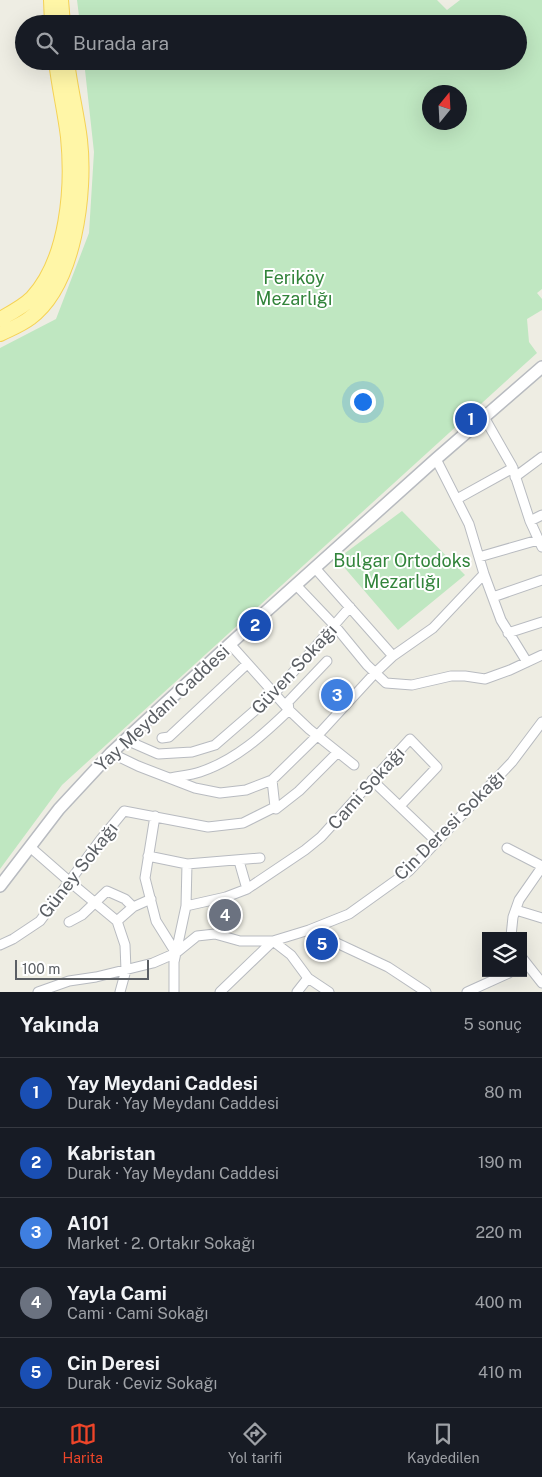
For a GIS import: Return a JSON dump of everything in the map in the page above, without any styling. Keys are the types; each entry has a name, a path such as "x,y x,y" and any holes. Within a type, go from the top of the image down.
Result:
{"main road":[{"path":"51,0 52,15"},
{"path":"61,0 62,15"},
{"path":"0,334 31,318 58,251 66,220 68,145 57,70"},
{"path":"0,319 21,306 38,301 56,287 68,260 78,215 81,157 68,70"}],"street":[{"name":"Yay Meydanı Caddesi","path":"0,886 59,809 111,753 436,458 542,367"},
{"path":"479,557 540,540 530,521 513,468 484,417"},
{"path":"516,477 542,457"},
{"path":"436,458 469,524 484,574 501,620 527,662"},
{"path":"457,499 513,468"},
{"path":"530,521 542,515"},
{"path":"315,568 393,656"},
{"path":"111,753 138,766 195,788 220,793 246,790 272,780 318,736 375,673 393,656 432,628 484,574"},
{"path":"493,597 542,580"},
{"path":"296,585 335,626 367,665 386,683 412,685 451,676 485,679 542,655"},
{"name":"Güven Sokağı","path":"126,740 158,754 192,752 215,745 274,694 350,607"},
{"path":"508,633 542,622"},
{"path":"230,644 289,710 354,765"},
{"path":"289,710 288,702 327,661"},
{"path":"162,738 169,737 247,664"},
{"path":"170,778 200,772 229,760 254,742 289,710"},
{"name":"Cin Deresi Sokağı","path":"220,992 272,941 310,930 350,914 409,871 512,762 542,722"},
{"name":"Cami Sokağı","path":"186,906 247,889 321,837 410,740 436,768 400,806"},
{"path":"276,809 299,791 337,752"},
{"name":"Güney Sokağı","path":"0,945 13,940 40,921 124,811 208,827 243,823 275,807 272,780"},
{"path":"372,780 437,842"},
{"path":"155,816 145,878 156,921 176,953"},
{"path":"30,847 117,921 125,945 126,970 120,992"},
{"path":"507,848 542,866 520,900 513,917 511,932"},
{"path":"148,856 187,864 260,858"},
{"path":"239,861 247,889"},
{"path":"174,992 174,962 186,906 187,864"},
{"path":"69,922 82,915 107,892 125,899 133,907"},
{"path":"117,921 133,907 151,900"},
{"path":"516,910 542,918"},
{"path":"310,930 388,966 426,992"},
{"path":"38,992 69,980 96,977 153,963 176,953 197,936 215,934 240,940 272,941 291,955 308,978 329,992"},
{"path":"527,965 542,983"},
{"path":"467,992 500,977"},
{"path":"296,992 308,978"}],"green space":[{"name":"Feriköy Mezarlığı","path":"77,0 437,0 447,10 460,0 542,0 542,289 537,293 542,299 542,310 527,319 529,342 537,353 62,785 0,869 0,348 56,319 89,233 94,152 85,70 527,70 527,15 79,15"},
{"name":"Bulgar Ortodoks Mezarlığı","path":"402,511 465,575 398,630 337,559"}],"place":[{"name":"Yay Meydani Caddesi","path":"471,419"},
{"name":"Kabristan","path":"255,625"},
{"name":"A101","path":"337,695"},
{"name":"Yayla Cami","path":"225,915"},
{"name":"Cin Deresi","path":"322,944"}]}
